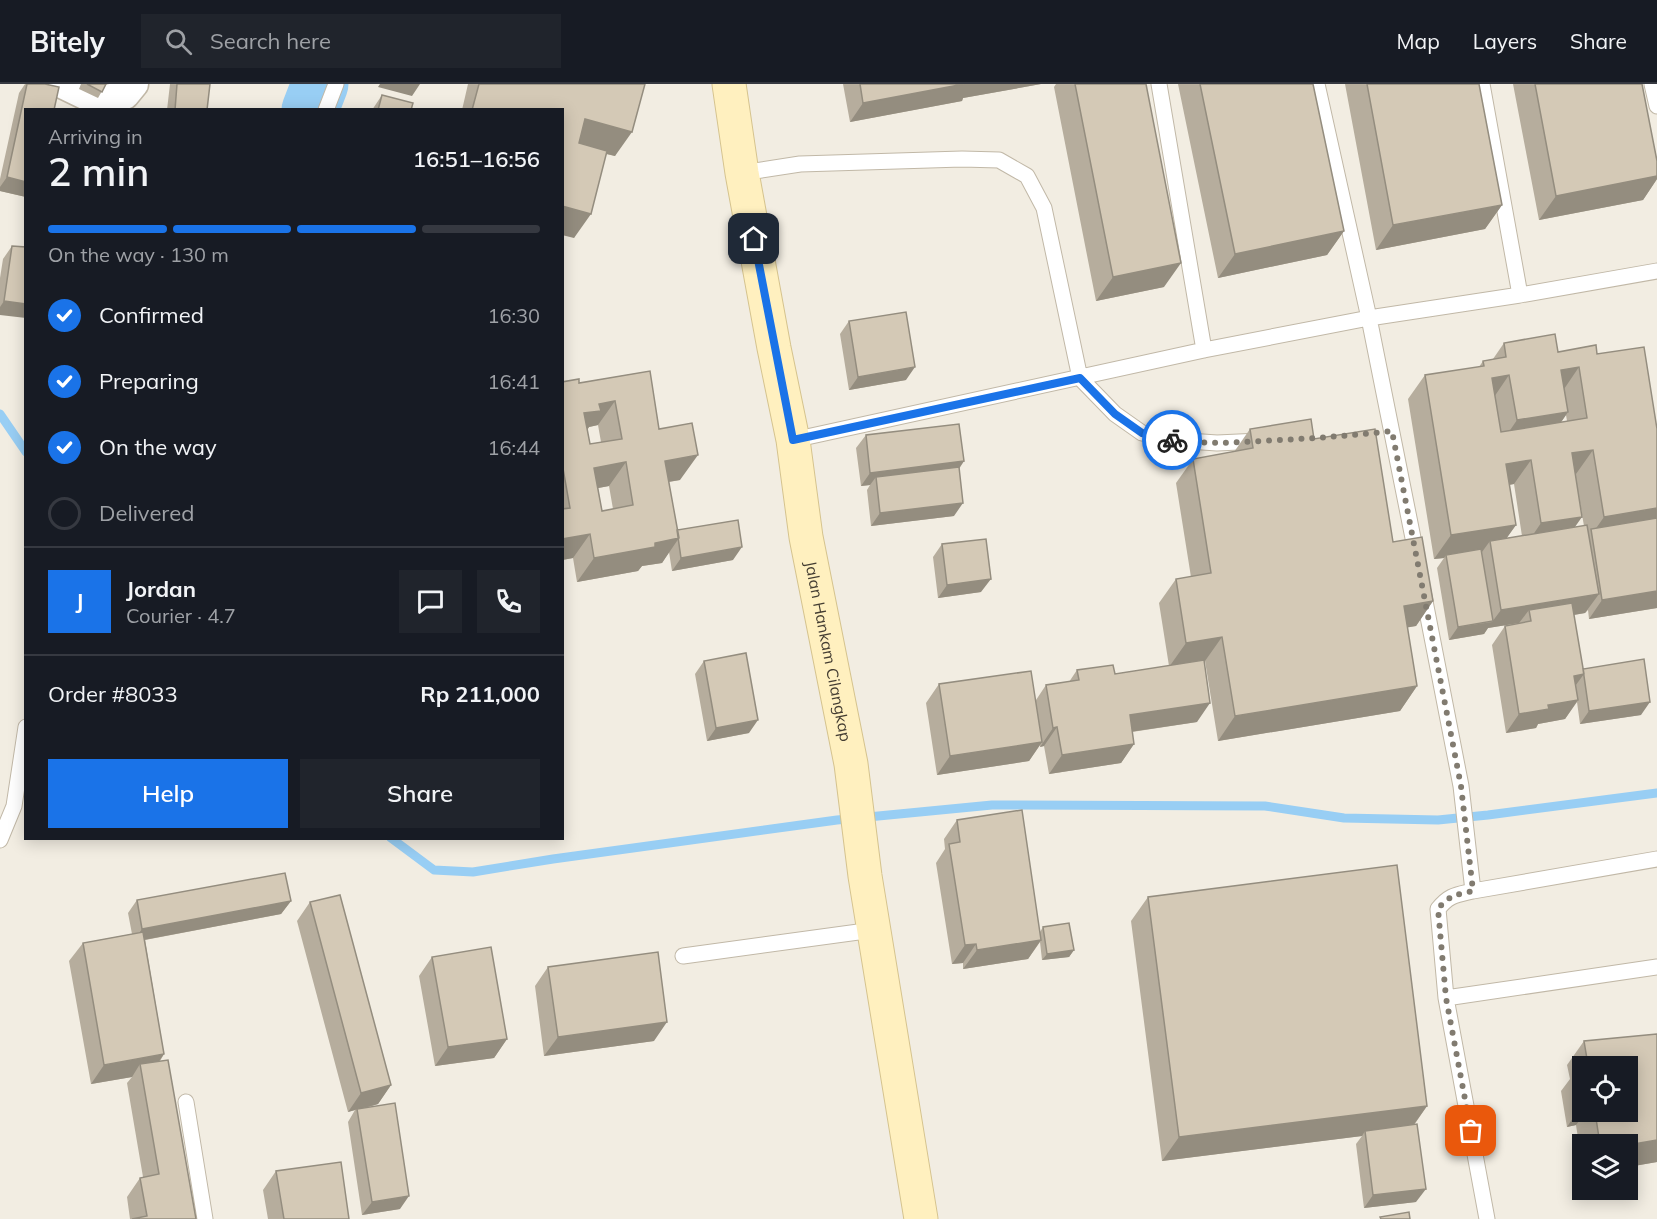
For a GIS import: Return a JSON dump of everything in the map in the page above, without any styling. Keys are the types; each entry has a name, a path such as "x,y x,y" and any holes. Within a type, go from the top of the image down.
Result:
{"street":[{"path":"62,84 96,101 124,95 134,84"},
{"name":"Jalan Hankam Cilangkap","path":"729,84 742,173 793,440 806,537 851,764 873,930 921,1219"}],"lane":[{"path":"327,108 336,84"},
{"path":"1159,84 1204,350"},
{"path":"1317,84 1369,318 1386,431 1420,574 1461,786 1473,891"},
{"path":"1482,84 1520,295"},
{"path":"1652,84 1657,106"},
{"path":"742,173 800,164 999,160 1027,176 1044,208 1080,378 1115,414 1142,433 1174,440 1217,443 1271,441"},
{"path":"793,440 1204,350 1369,318 1657,271"},
{"path":"0,840 15,806 24,741"},
{"path":"1487,1219 1446,998 1438,909 1453,895 1657,860"},
{"path":"683,956 873,930"},
{"path":"1446,998 1657,967"},
{"path":"186,1102 205,1219"}],"building":[{"path":"27,84 59,87 54,108 24,108 24,181 7,177"},
{"path":"87,84 106,84 102,92"},
{"path":"177,84 210,84 207,108 175,108"},
{"path":"479,84 645,84 632,132 585,119 579,143 607,151 591,214 564,207 564,108 473,108"},
{"path":"860,84 964,84 863,103"},
{"path":"1075,84 1146,84 1181,263 1113,277"},
{"path":"1200,84 1313,84 1344,231 1235,254"},
{"path":"1367,84 1479,84 1502,205 1393,225"},
{"path":"1535,84 1642,84 1657,161 1657,176 1556,196"},
{"path":"382,95 413,103 412,108 379,108"},
{"path":"12,246 24,247 24,304 4,301"},
{"path":"906,312 915,367 858,377 849,321"},
{"path":"1555,334 1558,352 1596,345 1597,354 1644,347 1657,429 1657,508 1604,517 1593,450 1572,453 1582,517 1541,523 1531,460 1506,464 1516,525 1451,535 1425,375 1484,366 1483,361 1506,357 1504,343","holes":["1579,367 1587,418 1501,432 1492,378 1509,375 1517,420 1568,412 1561,370"]},
{"path":"650,371 659,429 692,423 698,455 665,461 679,538 655,543 655,547 594,558 590,534 564,539 564,509 570,508 564,474 564,382 579,379 579,383","holes":["615,401 622,439 590,444 584,413 601,411 599,404","626,462 633,505 602,511 594,468"]},
{"path":"1311,419 1314,439 1375,429 1393,542 1422,537 1433,601 1404,606 1417,686 1235,716 1222,637 1186,643 1176,579 1211,573 1193,459 1253,448 1250,429"},
{"path":"959,424 964,461 870,473 866,435"},
{"path":"959,467 963,503 880,513 876,477"},
{"path":"1657,518 1657,591 1602,600 1591,529"},
{"path":"738,520 742,547 681,558 677,530"},
{"path":"1587,525 1599,594 1501,610 1490,541"},
{"path":"986,539 991,579 947,585 942,544"},
{"path":"1481,549 1493,621 1458,627 1446,555"},
{"path":"1572,603 1584,674 1574,676 1578,700 1548,705 1549,709 1519,714 1505,626 1531,621 1529,610"},
{"path":"746,653 758,720 716,728 704,661"},
{"path":"1644,659 1650,702 1589,711 1583,669"},
{"path":"1204,660 1210,703 1130,715 1134,744 1062,755 1057,727 1053,728 1046,685 1079,680 1077,670 1113,665 1115,674"},
{"path":"1031,671 1042,742 950,756 939,684"},
{"path":"1022,810 1041,940 977,950 976,944 965,945 949,844 960,842 957,820"},
{"path":"1397,865 1427,1106 1179,1137 1148,897"},
{"path":"285,873 291,901 142,929 137,900"},
{"path":"340,895 391,1085 361,1093 310,902"},
{"path":"1069,923 1074,950 1047,954 1043,927"},
{"path":"143,932 164,1054 104,1065 83,943"},
{"path":"491,947 507,1039 448,1047 432,957"},
{"path":"658,952 667,1022 558,1037 548,967"},
{"path":"1657,1034 1657,1140 1638,1143 1638,1134 1598,1134 1597,1122 1638,1122 1638,1056 1586,1056 1584,1041"},
{"path":"168,1060 196,1219 132,1219 147,1216 140,1178 159,1174 140,1064"},
{"path":"395,1103 409,1196 372,1202 357,1109"},
{"path":"1417,1124 1426,1189 1373,1195 1365,1131"},
{"path":"341,1162 349,1219 284,1219 276,1171"},
{"path":"1409,1212 1410,1219 1381,1219 1380,1217"}],"waterway":[{"path":"311,108 320,84"},
{"path":"0,414 24,449"},
{"path":"394,840 434,870 473,872 837,820 992,805 1265,806 1344,818 1438,820 1657,793"}],"way so far":[{"path":"1172,440 1217,443 1314,439 1392,431 1461,786 1473,891 1453,895 1438,909 1446,998 1471,1131"}],"route":[{"path":"754,239 793,440 1080,378 1115,414 1142,433 1172,440"}]}
